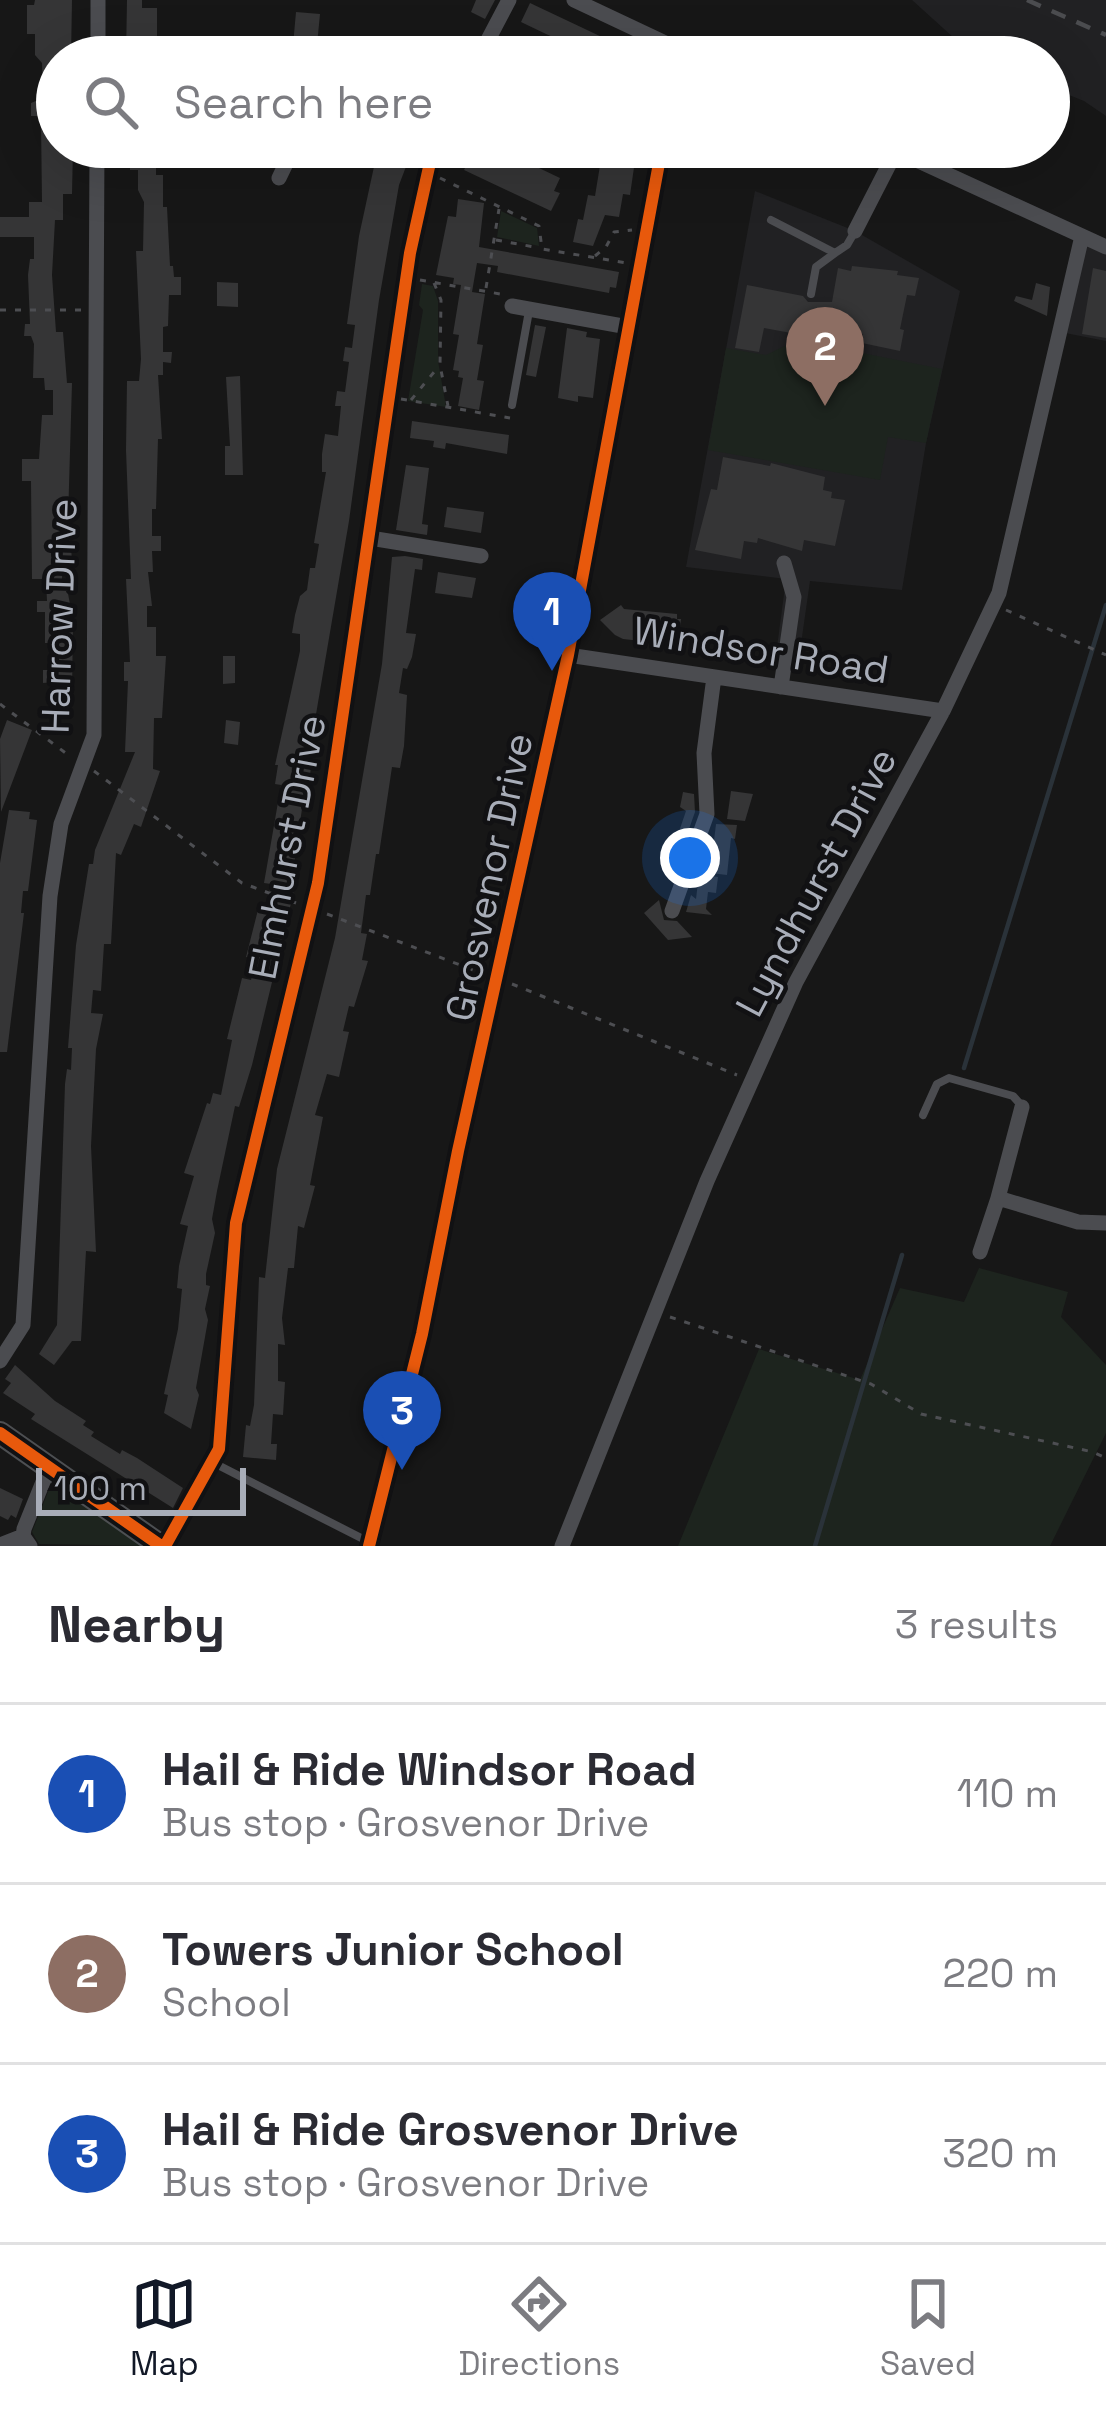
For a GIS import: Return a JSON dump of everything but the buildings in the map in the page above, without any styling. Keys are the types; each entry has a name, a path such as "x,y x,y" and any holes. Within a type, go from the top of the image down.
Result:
{"main road":[{"path":"0,1433 163,1546"}],"street":[{"path":"98,0 98,36"},
{"path":"490,36 508,0"},
{"path":"574,0 650,36"},
{"name":"Harrow Drive","path":"0,1361 23,1324 50,896 61,824 94,735 98,168"},
{"path":"279,178 284,168"},
{"name":"Elmhurst Drive","path":"163,1546 219,1449 236,1223 311,908 407,278 429,168"},
{"name":"Grosvenor Drive","path":"370,1544 422,1334 568,655 658,168"},
{"path":"855,231 883,168"},
{"path":"933,168 1106,247"},
{"name":"Lyndhurst Drive","path":"562,1546 796,982 944,711 1000,593 1082,236"},
{"path":"520,308 628,327"},
{"path":"370,538 481,556"},
{"path":"782,687 794,597 784,563"},
{"name":"Windsor Road","path":"568,655 944,711"},
{"path":"672,911 707,814 704,753 714,677"},
{"path":"980,1252 1022,1106"},
{"path":"998,1198 1078,1222 1106,1223"},
{"path":"0,1545 26,1541 49,1466"}],"lane":[{"path":"771,220 835,253"},
{"path":"811,294 816,267 847,245 855,231"},
{"path":"512,405 520,308"},
{"path":"923,1114 937,1084 949,1078 1013,1096 1022,1106"},
{"path":"212,1462 370,1544"}],"path":[{"path":"428,172 539,226 542,248"},
{"path":"486,291 500,207"},
{"path":"593,258 614,232 644,232"},
{"path":"494,240 639,266"},
{"path":"407,278 514,296 520,308"},
{"path":"434,283 441,300 440,365 448,408"},
{"path":"0,310 97,310"},
{"path":"410,401 440,365"},
{"path":"389,398 510,418 512,405"},
{"path":"994,605 1104,655"},
{"path":"0,704 242,883 498,979 751,1082"},
{"path":"656,1312 871,1384 921,1414 1106,1458"}],"shaded area":[{"path":"912,0 1106,0 1106,116 1070,95 1070,36 952,36"},
{"path":"755,191 855,231 960,291 926,443 902,590 810,581 798,665 775,662 786,579 686,567"},
{"path":"501,211 537,228 539,246 497,237"},
{"path":"1082,236 1106,247 1106,341 1060,332"},
{"path":"422,284 433,286 438,301 438,361 446,407 408,401 423,310 419,305"},
{"path":"797,340 942,369 926,443 888,437 880,480 708,450 726,348 766,355"},
{"path":"979,1268 1068,1292 1061,1317 1106,1365 1106,1433 1050,1546 678,1546 759,1349 860,1380 900,1288 964,1302"},
{"path":"52,1482 152,1546 39,1544 32,1532"}],"waterway":[{"path":"964,1068 1106,605"},
{"path":"815,1546 902,1255"}],"railway":[{"path":"1027,0 1106,35"}],"cycle path":[{"path":"165,1546 219,1449 236,1223 318,883 410,253 429,168"},
{"path":"369,1546 422,1334 568,655 658,168"},
{"path":"0,1433 161,1546"}],"place":[{"name":"Towers Junior School","path":"825,406"},
{"name":"Hail & Ride Windsor Road","path":"552,671"},
{"name":"Hail & Ride Grosvenor Drive","path":"402,1470"}]}
